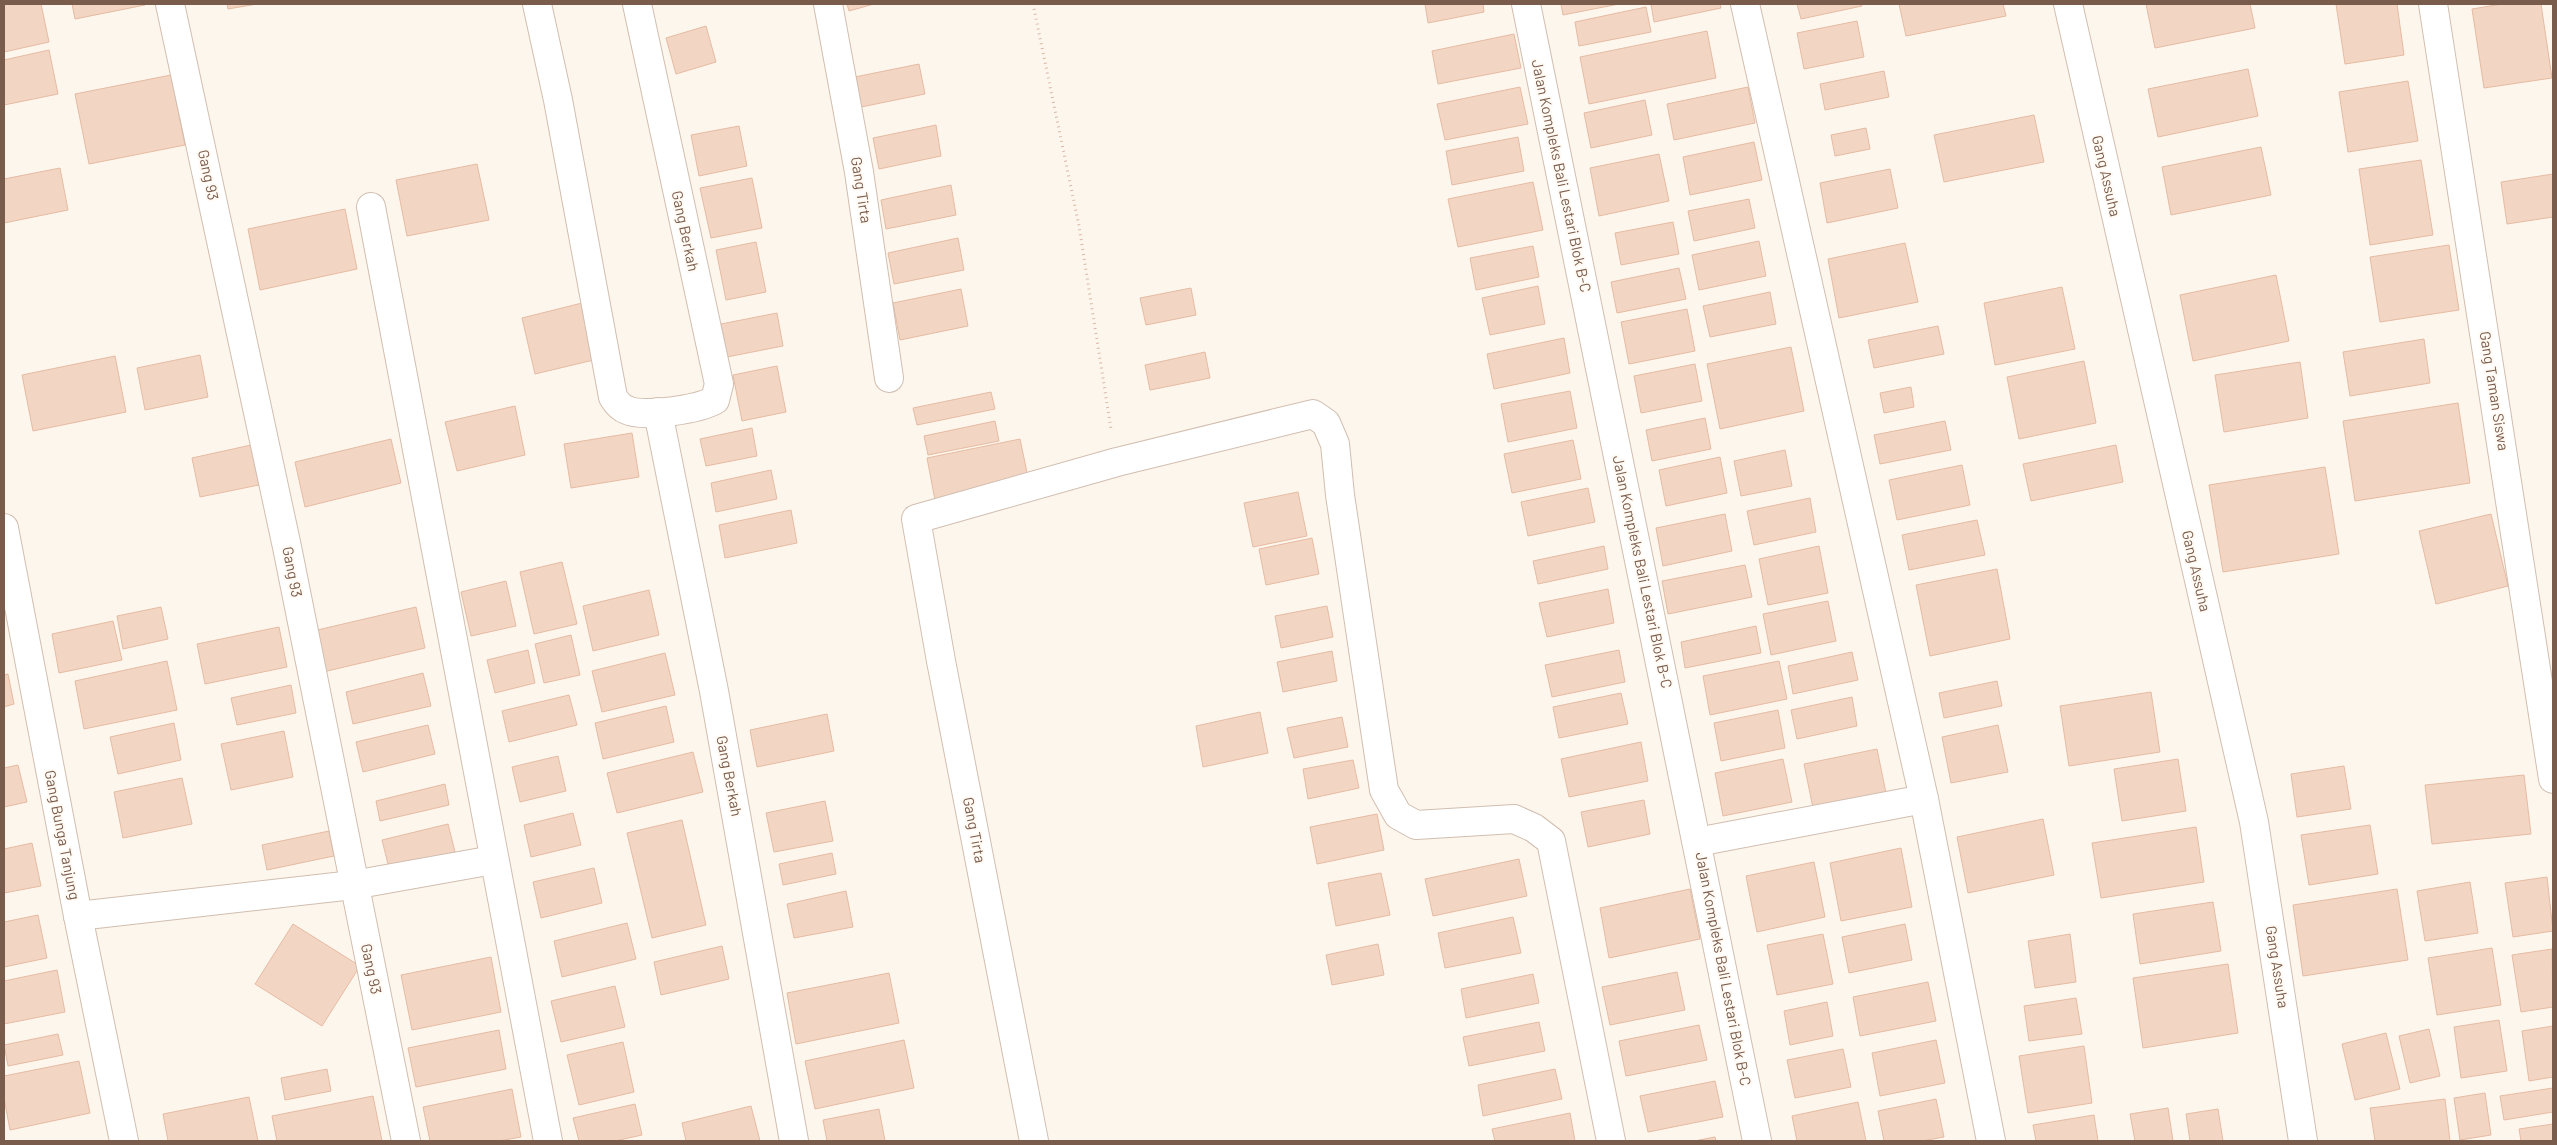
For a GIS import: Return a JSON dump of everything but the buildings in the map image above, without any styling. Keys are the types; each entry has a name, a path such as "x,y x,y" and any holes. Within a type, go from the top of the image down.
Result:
{"street":[{"name":"Gang 93","path":"170,4 285,537 406,1141"},
{"name":"Gang Berkah","path":"537,4 558,100 613,397 627,411 642,413 702,407 715,400 719,384 637,4"},
{"name":"Gang Tirta","path":"828,4 859,172 889,378"},
{"name":"Jalan Kompleks Bali Lestari Blok B-C","path":"1526,4 1757,1141"},
{"path":"1745,4 1924,800 1991,1141"},
{"name":"Gang Assuha","path":"2068,4 2254,822 2303,1141"},
{"name":"Gang Taman Siswa","path":"2433,4 2553,779"},
{"path":"371,206 493,860 548,1141"},
{"name":"Gang Berkah","path":"658,412 721,729 794,1141"},
{"path":"1116,462 1295,417 1313,414 1326,423 1335,444 1341,504 1384,790 1398,815 1416,825 1514,818 1534,828 1551,842 1610,1141"},
{"name":"Gang Tirta","path":"1034,1141 941,660 916,519 1116,462"},
{"name":"Gang Bunga Tanjung","path":"4,528 78,916 124,1141"},
{"path":"1697,842 1924,800"},
{"path":"78,916 354,885 493,860"}],"path":[{"path":"1033,4 1079,226 1116,462"}]}
